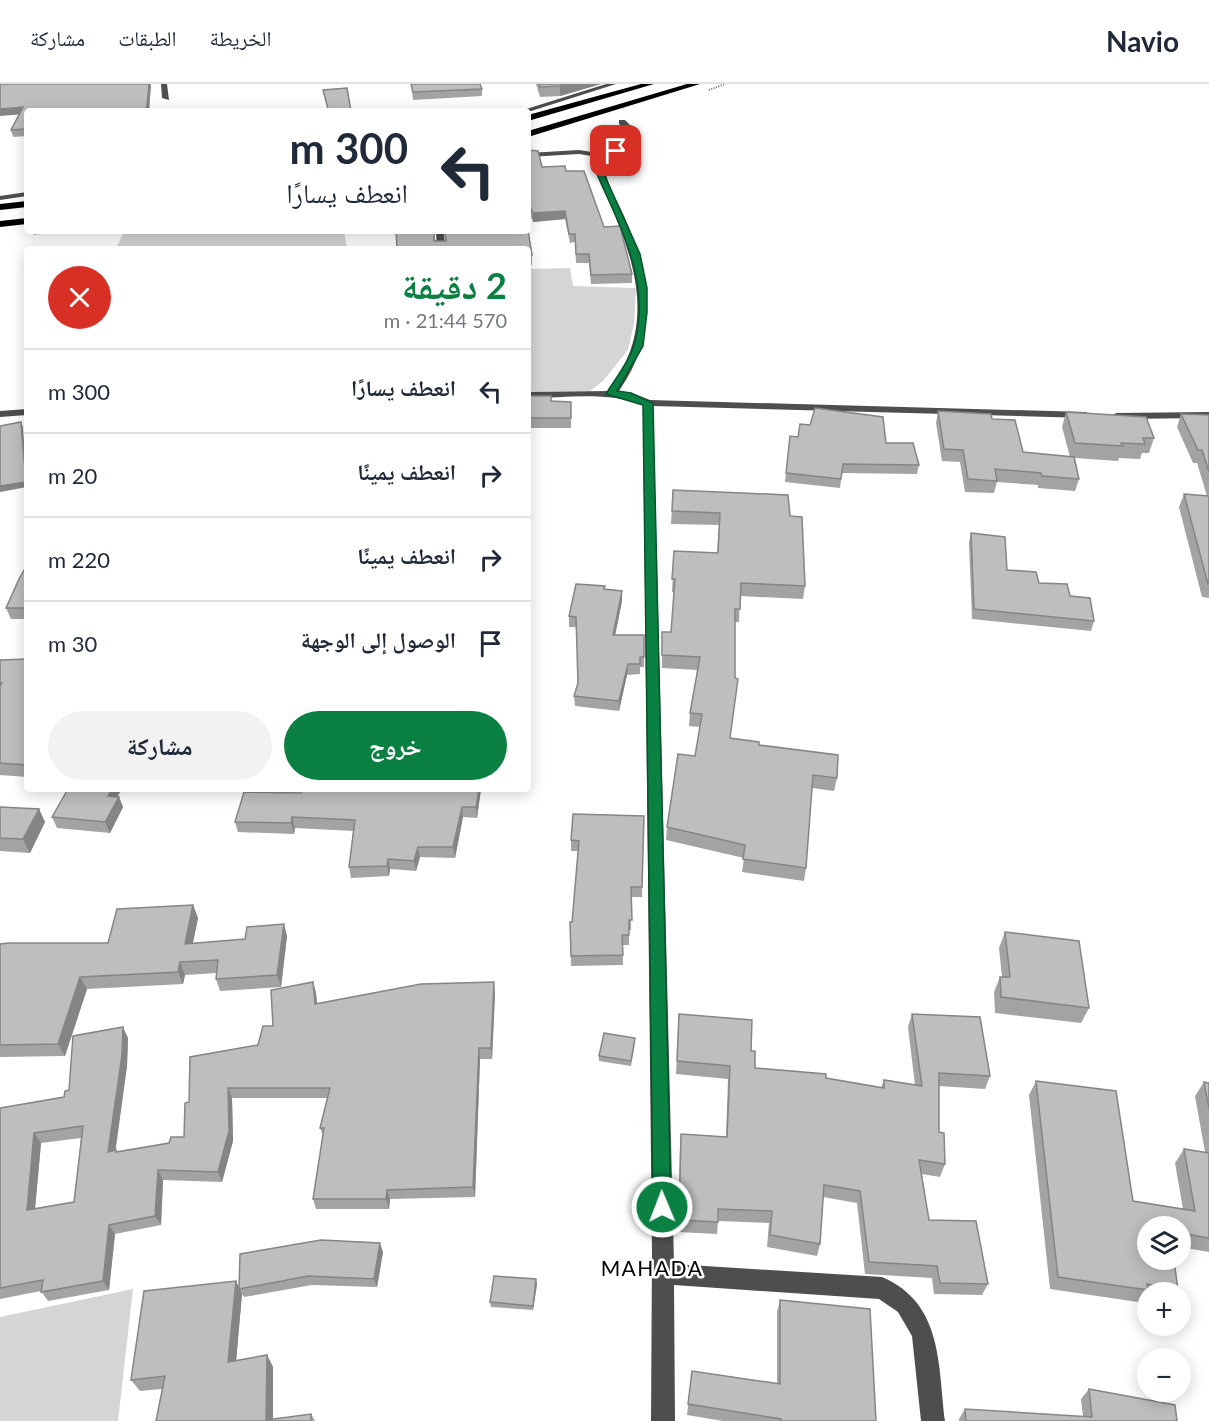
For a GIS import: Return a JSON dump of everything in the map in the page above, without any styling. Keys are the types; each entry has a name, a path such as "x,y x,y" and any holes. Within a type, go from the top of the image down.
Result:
{"highway":[{"path":"531,117 650,84"},
{"path":"531,134 696,84"},
{"path":"0,207 24,204"},
{"path":"0,224 24,221"}],"street":[{"path":"164,84 166,98"},
{"path":"531,109 613,84"},
{"path":"611,394 638,346 642,332 642,288 636,254 600,172 600,159 628,142 630,129 622,122"},
{"path":"531,155 579,152 606,156"},
{"path":"0,198 24,194"},
{"path":"531,395 628,395 648,403 1122,417 1209,415"},
{"path":"648,403 663,1274 663,1421"},
{"path":"0,414 24,412"},
{"path":"663,1274 882,1288 906,1304 923,1333 933,1421"}],"shaded area":[{"path":"123,234 344,234 346,246 117,246"},
{"path":"570,268 573,286 636,288 634,324 628,350 603,381 590,391 531,392 531,269"},
{"path":"133,1289 118,1421 0,1421 0,1317"}],"building":[{"path":"0,84 149,84 146,108 24,108 24,129 11,130 23,107 0,109"},
{"path":"411,84 480,84 482,89 413,92"},
{"path":"539,84 566,84 540,87"},
{"path":"347,88 350,108 328,108 323,90"},
{"path":"531,150 538,151 542,167 565,166 566,171 584,171 604,227 620,226 632,274 591,275 589,254 576,254 575,234 569,234 565,211 533,213 531,209"},
{"path":"396,234 434,234 434,241 446,241 445,234 529,234 531,246 397,246"},
{"path":"531,396 551,396 551,401 571,402 571,418 531,418"},
{"path":"815,408 883,417 886,443 913,443 919,465 843,464 841,479 786,473 790,436 798,437 800,424 810,425"},
{"path":"938,411 991,414 992,419 1015,420 1023,452 1074,457 1079,479 995,469 997,481 968,479 963,450 944,449"},
{"path":"1066,412 1146,417 1154,438 1143,438 1145,444 1121,443 1123,446 1075,443"},
{"path":"1181,414 1209,415 1209,472 1202,450 1198,450"},
{"path":"21,422 24,482 0,486 0,426"},
{"path":"673,490 788,495 790,516 802,517 805,586 741,583 740,609 735,609 735,678 738,679 730,738 759,742 759,745 838,755 837,778 813,775 806,868 743,859 745,845 667,827 678,754 695,756 702,714 690,713 700,657 662,655 662,632 671,632 675,579 672,579 674,551 718,553 720,513 672,511"},
{"path":"1184,494 1209,496 1209,584 1208,584"},
{"path":"971,533 1005,537 1007,570 1036,572 1039,583 1067,584 1070,596 1090,598 1094,621 974,609"},
{"path":"24,570 24,608 6,608"},
{"path":"576,584 605,586 604,589 622,591 613,635 644,635 644,657 640,657 640,664 628,664 619,701 574,696 578,683 576,617 569,616"},
{"path":"24,659 24,765 0,763 0,686 2,683 0,683 0,660"},
{"path":"66,792 110,792 108,796 119,797 105,822 52,817"},
{"path":"244,792 478,792 476,807 462,807 453,847 418,847 414,861 388,859 387,866 349,867 355,820 292,817 291,823 235,822"},
{"path":"0,807 39,809 23,839 0,838"},
{"path":"573,814 644,816 642,887 631,887 632,920 629,920 629,935 622,935 623,955 571,956 570,922 572,922 579,841 571,840"},
{"path":"193,905 185,944 245,939 247,927 284,924 277,975 216,979 218,960 180,962 178,972 80,977 58,1044 0,1045 0,944 108,943 117,909"},
{"path":"1005,932 1079,941 1089,1008 1001,997 1000,977 1010,977"},
{"path":"313,982 315,1004 421,984 494,982 491,1048 479,1048 473,1187 387,1190 386,1199 313,1199 324,1128 320,1128 330,1088 228,1088 229,1131 218,1172 158,1170 155,1216 109,1225 103,1281 41,1292 43,1280 0,1288 0,1108 64,1097 65,1091 69,1090 73,1036 123,1027 122,1055 108,1152 169,1143 171,1137 184,1137 185,1103 189,1102 190,1057 258,1045 263,1026 273,1026 271,990","holes":["83,1126 74,1202 27,1210 34,1133"]},
{"path":"679,1014 752,1020 751,1051 755,1051 755,1068 826,1074 826,1078 884,1088 884,1080 922,1086 912,1014 980,1017 990,1076 939,1073 939,1132 944,1133 945,1164 919,1160 929,1220 976,1221 988,1284 940,1283 937,1266 869,1262 860,1191 824,1185 820,1244 770,1235 772,1211 718,1209 718,1222 679,1220 681,1134 727,1137 730,1066 677,1061"},
{"path":"604,1033 635,1038 631,1061 599,1056"},
{"path":"1036,1081 1116,1091 1133,1201 1195,1211 1184,1149 1209,1153 1209,1238 1191,1235 1191,1216 1137,1216 1137,1270 1175,1270 1177,1282 1137,1282 1137,1288 1058,1277"},
{"path":"1204,1082 1209,1083 1209,1109"},
{"path":"321,1240 380,1243 374,1279 308,1276 239,1289 240,1254"},
{"path":"494,1276 536,1279 533,1306 490,1302"},
{"path":"236,1281 228,1362 267,1355 266,1420 311,1414 311,1421 156,1421 165,1376 131,1380 144,1291"},
{"path":"780,1300 870,1309 876,1421 781,1421 781,1419 688,1404 692,1371 780,1384"},
{"path":"1089,1389 1137,1398 1137,1402 1175,1405 1177,1421 966,1421 965,1409 1092,1417"}],"district":[{"name":"MAHADA","path":"652,1269"}],"route":[{"path":"616,151 600,159 600,172 636,254 642,288 643,312 642,332 638,346 611,394 628,395 648,403 662,1207"}]}
